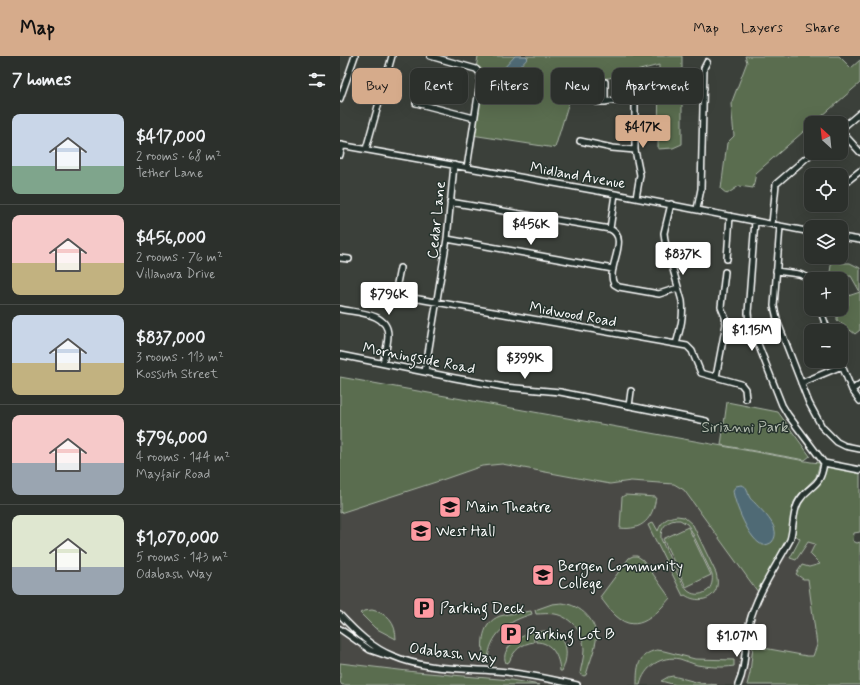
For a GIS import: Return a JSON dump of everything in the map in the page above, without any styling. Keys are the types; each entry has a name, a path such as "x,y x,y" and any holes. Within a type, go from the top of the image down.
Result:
{"street":[{"path":"340,99 355,56"},
{"path":"366,149 392,56"},
{"path":"430,56 473,68 479,72 480,82 467,168"},
{"path":"697,209 700,189 704,68 707,62"},
{"path":"605,82 605,102 612,101"},
{"path":"420,104 474,118"},
{"path":"635,104 634,150 640,175 636,198"},
{"path":"848,124 860,113"},
{"path":"848,138 860,152"},
{"path":"580,141 612,148 634,150"},
{"path":"340,155 341,145"},
{"name":"Midland Avenue","path":"341,145 671,204 804,231"},
{"path":"772,224 776,184 804,160"},
{"name":"Cedar Lane","path":"425,372 447,239 454,165"},
{"path":"848,180 860,171"},
{"path":"610,229 615,194"},
{"path":"450,202 610,229 615,231 618,237 612,281 619,287 659,294 678,288"},
{"path":"671,204 664,233 682,301 683,315 676,344"},
{"path":"727,259 730,216"},
{"path":"755,221 748,307 749,321 785,411 824,463 860,470"},
{"path":"780,226 774,306 776,318 801,383 818,420 832,438 841,444 860,449"},
{"path":"848,238 860,240"},
{"path":"447,239 613,269"},
{"path":"340,258 349,259"},
{"path":"395,294 400,268"},
{"path":"776,271 804,276"},
{"path":"716,377 726,324 721,307 725,272"},
{"name":"Midwood Road","path":"367,290 687,346 692,351 700,373 741,384 745,389 746,399"},
{"path":"340,310 374,316 384,323 388,334 383,363"},
{"name":"Morningside Road","path":"340,355 504,387 560,392 706,421"},
{"path":"801,383 831,368"},
{"path":"843,368 852,390 860,401"},
{"path":"852,390 860,384"},
{"path":"628,406 631,391"},
{"path":"738,685 745,663 747,631 754,607 763,587 790,540 799,501 820,480 824,463"},
{"name":"Odabash Way","path":"340,615 358,633 374,645 392,656 408,662 429,666 512,673 577,685"},
{"path":"340,629 370,650 408,662"}],"shaded area":[{"name":"Bergen Community College","path":"502,464 610,484 631,481 674,484 684,489 760,593 782,554 795,560 808,542 815,544 820,563 809,567 808,578 817,645 813,656 805,656 753,646 747,685 540,685 511,680 416,672 340,663 340,513 482,466"}],"green space":[{"path":"478,56 682,56 682,68 659,68 659,65 647,68 612,68 612,77 604,79 604,68 551,68 551,104 568,104 555,148 472,135 477,104 543,104 543,68 476,68"},
{"path":"745,56 839,56 851,68 860,60 860,83 822,116 804,116 804,131 756,173 753,188 739,186 727,194 721,189 727,143 734,136 731,104 747,62"},
{"path":"659,104 682,104 682,144 673,148 658,149"},
{"path":"850,263 860,268 860,292 851,276 848,276 848,272 830,272 831,264"},
{"path":"860,292 860,330 855,334 848,329 848,324 842,324 837,320 837,316 848,316 848,296"},
{"path":"340,377 820,463 816,477 799,494 794,502 788,540 758,592 684,490 674,484 631,481 610,484 502,464 482,466 340,513"},
{"name":"Sirianni Park","path":"727,402 778,412 810,456 805,460 721,445"},
{"path":"824,463 860,470 860,532 854,533 853,541 857,543 860,542 860,685 747,685 753,646 813,656 817,645 808,579 803,579 796,574 802,565 809,567 820,564 810,554 815,544 808,542 796,560 790,558 800,539 792,532 799,501 816,485"},
{"path":"625,495 656,497 655,504 646,522 635,527 620,528 622,497"},
{"path":"677,516 684,517 693,525 716,573 717,586 712,595 708,598 699,600 689,598 685,595 683,596 648,525 653,522 658,531 665,520","holes":["680,520 687,524 712,574 710,588 704,593 696,594 687,590 673,566 661,539 663,527 668,522"]},
{"path":"688,527 711,575 686,587 663,539"},
{"path":"637,556 643,560 670,598 653,616 639,623 632,624 624,622 616,616 600,597 629,558"},
{"path":"552,604 569,604 582,611 587,615 594,627 596,641 586,675 584,676 580,674 584,653 583,644 582,638 576,627 566,618 555,614 536,614 535,610"},
{"path":"372,610 386,616 390,620 396,633 396,639 375,628 360,613"},
{"path":"531,611 532,614 515,620 501,630 492,643 488,661 484,660 483,641 489,624 500,616"},
{"path":"533,632 534,642 525,644 518,648 509,662 506,663 505,657 509,647 518,639"},
{"path":"535,632 552,632 558,635 565,645 566,658 562,671 560,671 558,660 554,651 546,644 536,642"},
{"path":"657,650 695,659 734,660 734,666 720,667 697,665 680,659 666,659 649,668 640,685 637,685 637,673 642,658 650,652"},
{"path":"340,663 416,672 511,680 540,685 342,685 340,682"},
{"path":"673,676 700,683 717,685 676,685 661,681"}],"water":[{"path":"515,56 526,56 528,58 519,68 504,68"},
{"path":"741,485 746,488 750,498 774,526 775,537 772,542 767,545 763,545 753,537 748,530 736,504 733,490 736,486"}],"place":[{"name":"Main Theatre","path":"450,507"},
{"name":"West Hall","path":"421,531"},
{"name":"Bergen Community College","path":"543,575"},
{"name":"Parking Deck","path":"424,608"},
{"name":"Parking Lot B","path":"511,634"}]}
